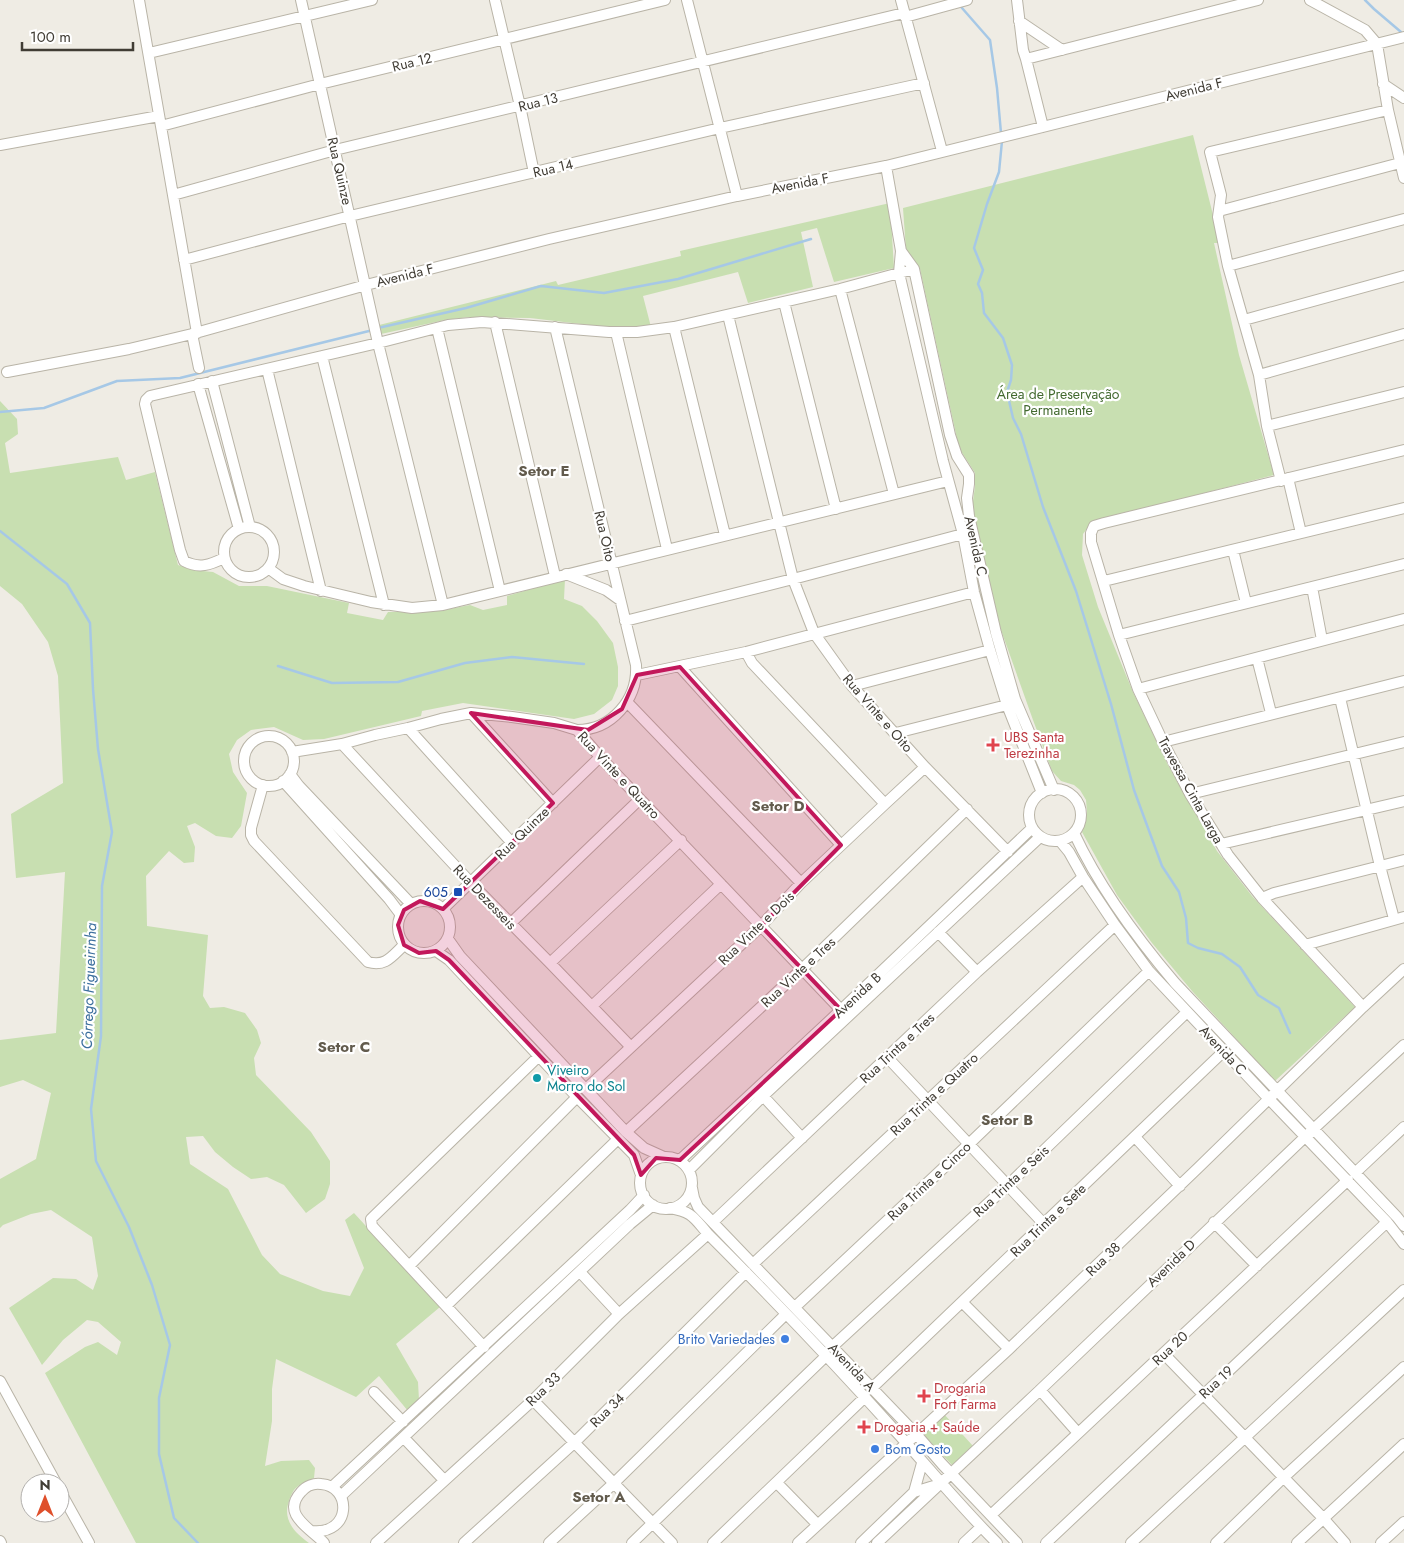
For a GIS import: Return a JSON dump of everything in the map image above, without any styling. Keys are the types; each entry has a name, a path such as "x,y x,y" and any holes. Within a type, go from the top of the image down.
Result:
{"street":[{"path":"140,0 184,260 199,368"},
{"name":"Rua Quinze","path":"300,0 376,334 443,605"},
{"path":"149,53 372,0"},
{"path":"495,0 534,173"},
{"name":"Rua 12","path":"0,145 160,121 665,0"},
{"path":"687,0 737,196"},
{"path":"901,0 942,151"},
{"name":"Rua 13","path":"173,196 335,150 967,0"},
{"path":"1017,0 1022,50 1043,127"},
{"path":"1026,59 1258,0"},
{"path":"1310,0 1365,30 1377,44 1388,110 1404,178"},
{"path":"1019,21 1062,50"},
{"name":"Avenida F","path":"7,372 130,349 194,334 366,285 549,239 737,196 886,166 1404,38"},
{"name":"Rua 14","path":"184,260 350,216 720,128 924,83"},
{"path":"1383,84 1404,98"},
{"path":"1301,533 1267,426 1259,375 1228,266 1220,225 1221,196 1210,152 1388,110"},
{"path":"1219,211 1400,163"},
{"path":"224,558 208,565 190,564 184,561 145,404 150,396 322,356 376,334 482,322 616,332 674,328 840,289 914,269 901,251 886,166"},
{"path":"1228,266 1404,219"},
{"name":"Avenida C","path":"901,251 899,273 948,481 963,534 974,592 1007,705 1042,793"},
{"name":"Avenida C","path":"914,269 950,435 955,451 969,476 968,516 996,633 1015,699 1054,790"},
{"path":"1244,320 1404,276"},
{"path":"840,289 894,494"},
{"path":"784,302 836,509"},
{"name":"Rua Vinte e Oito","path":"728,315 793,579 814,633 852,686 925,767 1008,852"},
{"path":"495,322 560,575"},
{"name":"Rua Oito","path":"556,327 637,675"},
{"path":"437,328 500,591"},
{"path":"674,328 726,535"},
{"path":"616,332 667,549"},
{"path":"1259,375 1404,334"},
{"path":"322,356 384,604"},
{"path":"267,368 321,590"},
{"path":"212,381 245,528"},
{"path":"198,384 245,528"},
{"path":"1267,426 1404,392"},
{"path":"1284,480 1404,450"},
{"path":"962,462 950,465 948,481 955,494 962,494 969,487"},
{"name":"Travessa Cinta Larga","path":"1284,480 1094,526 1091,533 1091,542 1119,635 1138,689 1190,794 1221,844 1262,898 1363,1007"},
{"path":"268,568 283,579 321,590 384,604 412,608 443,605 948,481"},
{"path":"1104,581 1404,508"},
{"path":"245,528 258,529 265,533 270,538 274,554 268,568 255,576 247,577 232,571 227,566 224,558 225,544 228,538 245,528"},
{"path":"625,621 963,534"},
{"path":"1233,550 1246,603"},
{"path":"1119,635 1404,564"},
{"path":"560,575 606,590 620,600"},
{"path":"1312,587 1322,640"},
{"path":"577,730 594,728 612,718 627,702 637,675 746,652 974,592"},
{"path":"1138,689 1404,619"},
{"path":"852,686 990,650"},
{"path":"746,652 752,663 885,804"},
{"path":"1257,658 1271,713"},
{"path":"680,667 842,845"},
{"path":"1163,742 1271,713 1340,698 1404,681"},
{"path":"1305,945 1399,918 1380,866 1340,698"},
{"path":"627,702 801,883"},
{"path":"896,733 1007,705"},
{"path":"471,713 553,803"},
{"name":"Rua Vinte e Quatro","path":"292,752 342,744 471,713 554,723 577,730 600,757 841,1010"},
{"path":"408,728 512,843"},
{"path":"264,736 272,736 287,744 292,752 293,767 286,778 270,786 255,782 245,769 243,761 249,745 264,736"},
{"path":"1190,794 1404,742"},
{"name":"Rua Dezesseis","path":"342,744 471,883 630,1046"},
{"name":"Rua Quinze","path":"443,909 600,757"},
{"name":"Rua Vinte e Dois","path":"586,1089 630,1046 762,926 801,883 925,767"},
{"path":"286,778 298,786 411,904"},
{"path":"286,778 390,899 401,915"},
{"path":"263,785 251,828 251,835 254,841 368,962 376,964 387,961 404,945"},
{"path":"1054,790 1066,792 1073,796 1078,803 1081,818 1074,833 1060,841 1049,841 1040,837 1032,828 1028,814 1035,798 1042,793 1054,790"},
{"path":"511,923 640,799"},
{"path":"1221,844 1404,801"},
{"name":"Rua Vinte e Tres","path":"626,1132 802,969 967,809"},
{"name":"Avenida B","path":"680,1160 1032,828"},
{"name":"Avenida C","path":"1074,833 1098,878 1151,955 1277,1091 1310,1132 1352,1176 1404,1244"},
{"name":"Avenida B","path":"689,1170 763,1096 1040,837"},
{"path":"550,963 681,840"},
{"name":"Avenida C","path":"1060,841 1069,852 1115,925 1149,971 1269,1099 1310,1132"},
{"path":"1262,898 1274,893 1404,860"},
{"name":"Rua Trinta e Tres","path":"713,1222 977,972 1084,877"},
{"path":"592,1006 721,884"},
{"path":"428,902 436,904 443,909 448,916 450,930 448,939 443,946 436,951 419,953 404,945 398,932 398,925 401,915 411,904 428,902"},
{"name":"Rua Trinta e Quatro","path":"749,1268 1115,925"},
{"path":"938,932 977,972"},
{"path":"448,939 460,956 626,1132 644,1148 664,1157"},
{"path":"436,951 449,960 634,1155 641,1175 641,1189 653,1205 664,1208 678,1206 689,1196 692,1188 689,1170 680,1160 672,1157 656,1158 650,1162 641,1175"},
{"name":"Rua 38","path":"798,1543 1009,1349 1404,969"},
{"name":"Rua Trinta e Cinco","path":"795,1307 970,1144 1149,971"},
{"name":"Rua Trinta e Seis","path":"832,1348 1008,1185 1187,1012"},
{"name":"Avenida D","path":"877,1543 1040,1390 1214,1222 1404,1045"},
{"name":"Rua Trinta e Sete","path":"872,1388 1224,1051"},
{"path":"484,1347 372,1226 371,1219 539,1056"},
{"path":"887,1057 1044,1224"},
{"path":"763,1096 802,1138"},
{"path":"409,1266 577,1097"},
{"name":"Rua 20","path":"991,1515 1404,1127"},
{"path":"1135,1137 1180,1186"},
{"path":"446,1306 618,1139"},
{"name":"Avenida C","path":"1352,1176 1401,1214 1404,1226"},
{"name":"Avenida A","path":"692,1188 698,1207 713,1222 786,1314 997,1543"},
{"path":"332,1487 484,1347 644,1195"},
{"path":"341,1496 630,1224 653,1205"},
{"name":"Avenida A","path":"670,1208 691,1214 708,1234 795,1307 1017,1543"},
{"path":"1214,1222 1256,1266"},
{"name":"Rua 19","path":"1046,1543 1387,1222"},
{"name":"Rua 33","path":"376,1543 533,1400 619,1314 708,1234"},
{"name":"Rua 34","path":"464,1543 575,1442 749,1268"},
{"path":"580,1272 619,1314"},
{"path":"1131,1543 1404,1290"},
{"path":"962,1302 1009,1349"},
{"path":"549,1543 613,1484 786,1314"},
{"path":"1164,1354 1345,1543"},
{"path":"632,1543 826,1356"},
{"path":"1216,1543 1283,1478 1404,1367"},
{"path":"0,1381 51,1473"},
{"path":"1040,1390 1078,1433"},
{"path":"374,1392 403,1422"},
{"path":"714,1543 864,1398"},
{"path":"533,1400 672,1543"},
{"path":"404,1438 444,1480"},
{"path":"915,1454 925,1444"},
{"path":"1296,1543 1404,1444"},
{"path":"914,1492 922,1463"},
{"path":"777,1483 817,1524"},
{"name":"Avenida D","path":"860,1543 914,1492 940,1483"},
{"path":"322,1484 332,1487 341,1496 343,1512 335,1526 320,1532 305,1528 299,1522 296,1515 296,1499 306,1487 322,1484"},
{"path":"70,1508 89,1543"},
{"path":"1381,1543 1404,1522"},
{"path":"964,1543 981,1527"},
{"path":"326,1543 328,1530"},
{"path":"312,1531 326,1543"}],"highlighted area":[{"path":"680,667 841,845 761,926 841,1010 680,1160 656,1158 641,1175 634,1155 449,960 436,951 419,953 404,945 398,925 404,910 420,901 443,909 553,803 471,713 588,730 622,709 637,675"}],"green space":[{"name":"Área de Preservação Permanente","path":"1193,135 1220,243 1214,243 1239,355 1274,475 1092,522 1083,534 1082,555 1098,607 1133,692 1168,765 1217,851 1252,896 1355,1007 1275,1081 1192,991 1152,943 1117,895 1082,832 1087,812 1086,800 1080,790 1074,785 1061,781 1052,771 1001,630 972,509 975,473 959,448 920,269 906,250 903,208"},
{"path":"890,203 894,268 834,282 817,228 801,232 813,287 748,303 738,272 643,296 651,327 615,328 530,318 469,317 445,320 381,334 379,325 556,281 558,285 681,256 680,251"},
{"path":"0,401 17,419 18,434 5,443 10,473 118,457 126,480 155,472 178,565 193,570 213,572 239,586 267,586 349,603 347,613 383,620 388,612 439,611 470,605 483,610 507,605 507,596 565,579 564,599 582,606 597,621 613,643 618,667 618,686 612,700 594,714 574,719 463,703 422,711 421,716 324,739 303,740 274,727 251,730 237,740 229,754 233,772 247,793 241,826 232,838 216,836 195,823 187,826 195,847 194,862 184,863 169,851 146,876 147,926 208,935 203,996 210,1008 224,1007 245,1013 257,1030 261,1043 254,1058 256,1075 311,1132 330,1161 330,1184 325,1199 306,1213 284,1185 267,1177 251,1179 215,1152 203,1136 186,1137 190,1164 228,1189 262,1255 280,1274 323,1291 350,1296 364,1268 345,1220 354,1213 440,1307 396,1344 418,1382 419,1400 408,1411 379,1376 356,1397 276,1359 272,1389 272,1421 265,1466 281,1461 309,1460 315,1468 314,1478 301,1484 294,1490 287,1508 291,1525 309,1543 136,1543 45,1373 85,1347 98,1342 117,1355 121,1342 98,1322 87,1320 63,1340 42,1365 9,1308 53,1278 76,1279 93,1290 98,1276 92,1237 51,1210 31,1214 0,1228 0,1179 36,1159 51,1093 23,1080 0,1087 0,1040 56,1033 65,872 16,878 11,814 63,783 58,676 48,642 22,604 0,586"},
{"path":"943,1413 973,1446 952,1465 921,1432"}],"waterway":[{"path":"1365,0 1401,32"},
{"path":"962,8 990,40 1001,133"},
{"path":"1002,141 999,172 974,248 983,270 978,284 982,293 984,313 1003,338 1012,365 1011,380 1007,392 1013,418 1021,434 1043,507 1076,591 1111,704 1134,790 1162,866 1179,892 1186,918 1188,943 1198,948 1222,954 1240,967 1258,995 1279,1008 1290,1033"},
{"path":"378,328 466,308 541,286 604,293 678,279 811,239"},
{"path":"0,412 44,408 117,381 180,378 373,330"},
{"name":"Córrego Figueirinha","path":"0,531 67,584 90,623 98,749 112,832 102,886 101,1036 91,1109 96,1161 129,1227 152,1285 170,1345 159,1398 159,1454 174,1518 198,1543"},
{"path":"278,666 332,683 398,682 465,663 512,657 584,664"}],"place":[{"name":"UBS Santa Terezinha","path":"993,745"},
{"name":"605","path":"458,892"},
{"name":"Viveiro Morro do Sol","path":"537,1078"},
{"name":"Brito Variedades","path":"785,1339"},
{"name":"Drogaria Fort Farma","path":"924,1396"},
{"name":"Drogaria + Saúde","path":"864,1427"},
{"name":"Bom Gosto","path":"875,1449"}],"district":[{"name":"Setor E","path":"544,471"},
{"name":"Setor D","path":"778,806"},
{"name":"Setor C","path":"344,1047"},
{"name":"Setor B","path":"1007,1120"},
{"name":"Setor A","path":"599,1497"}]}
